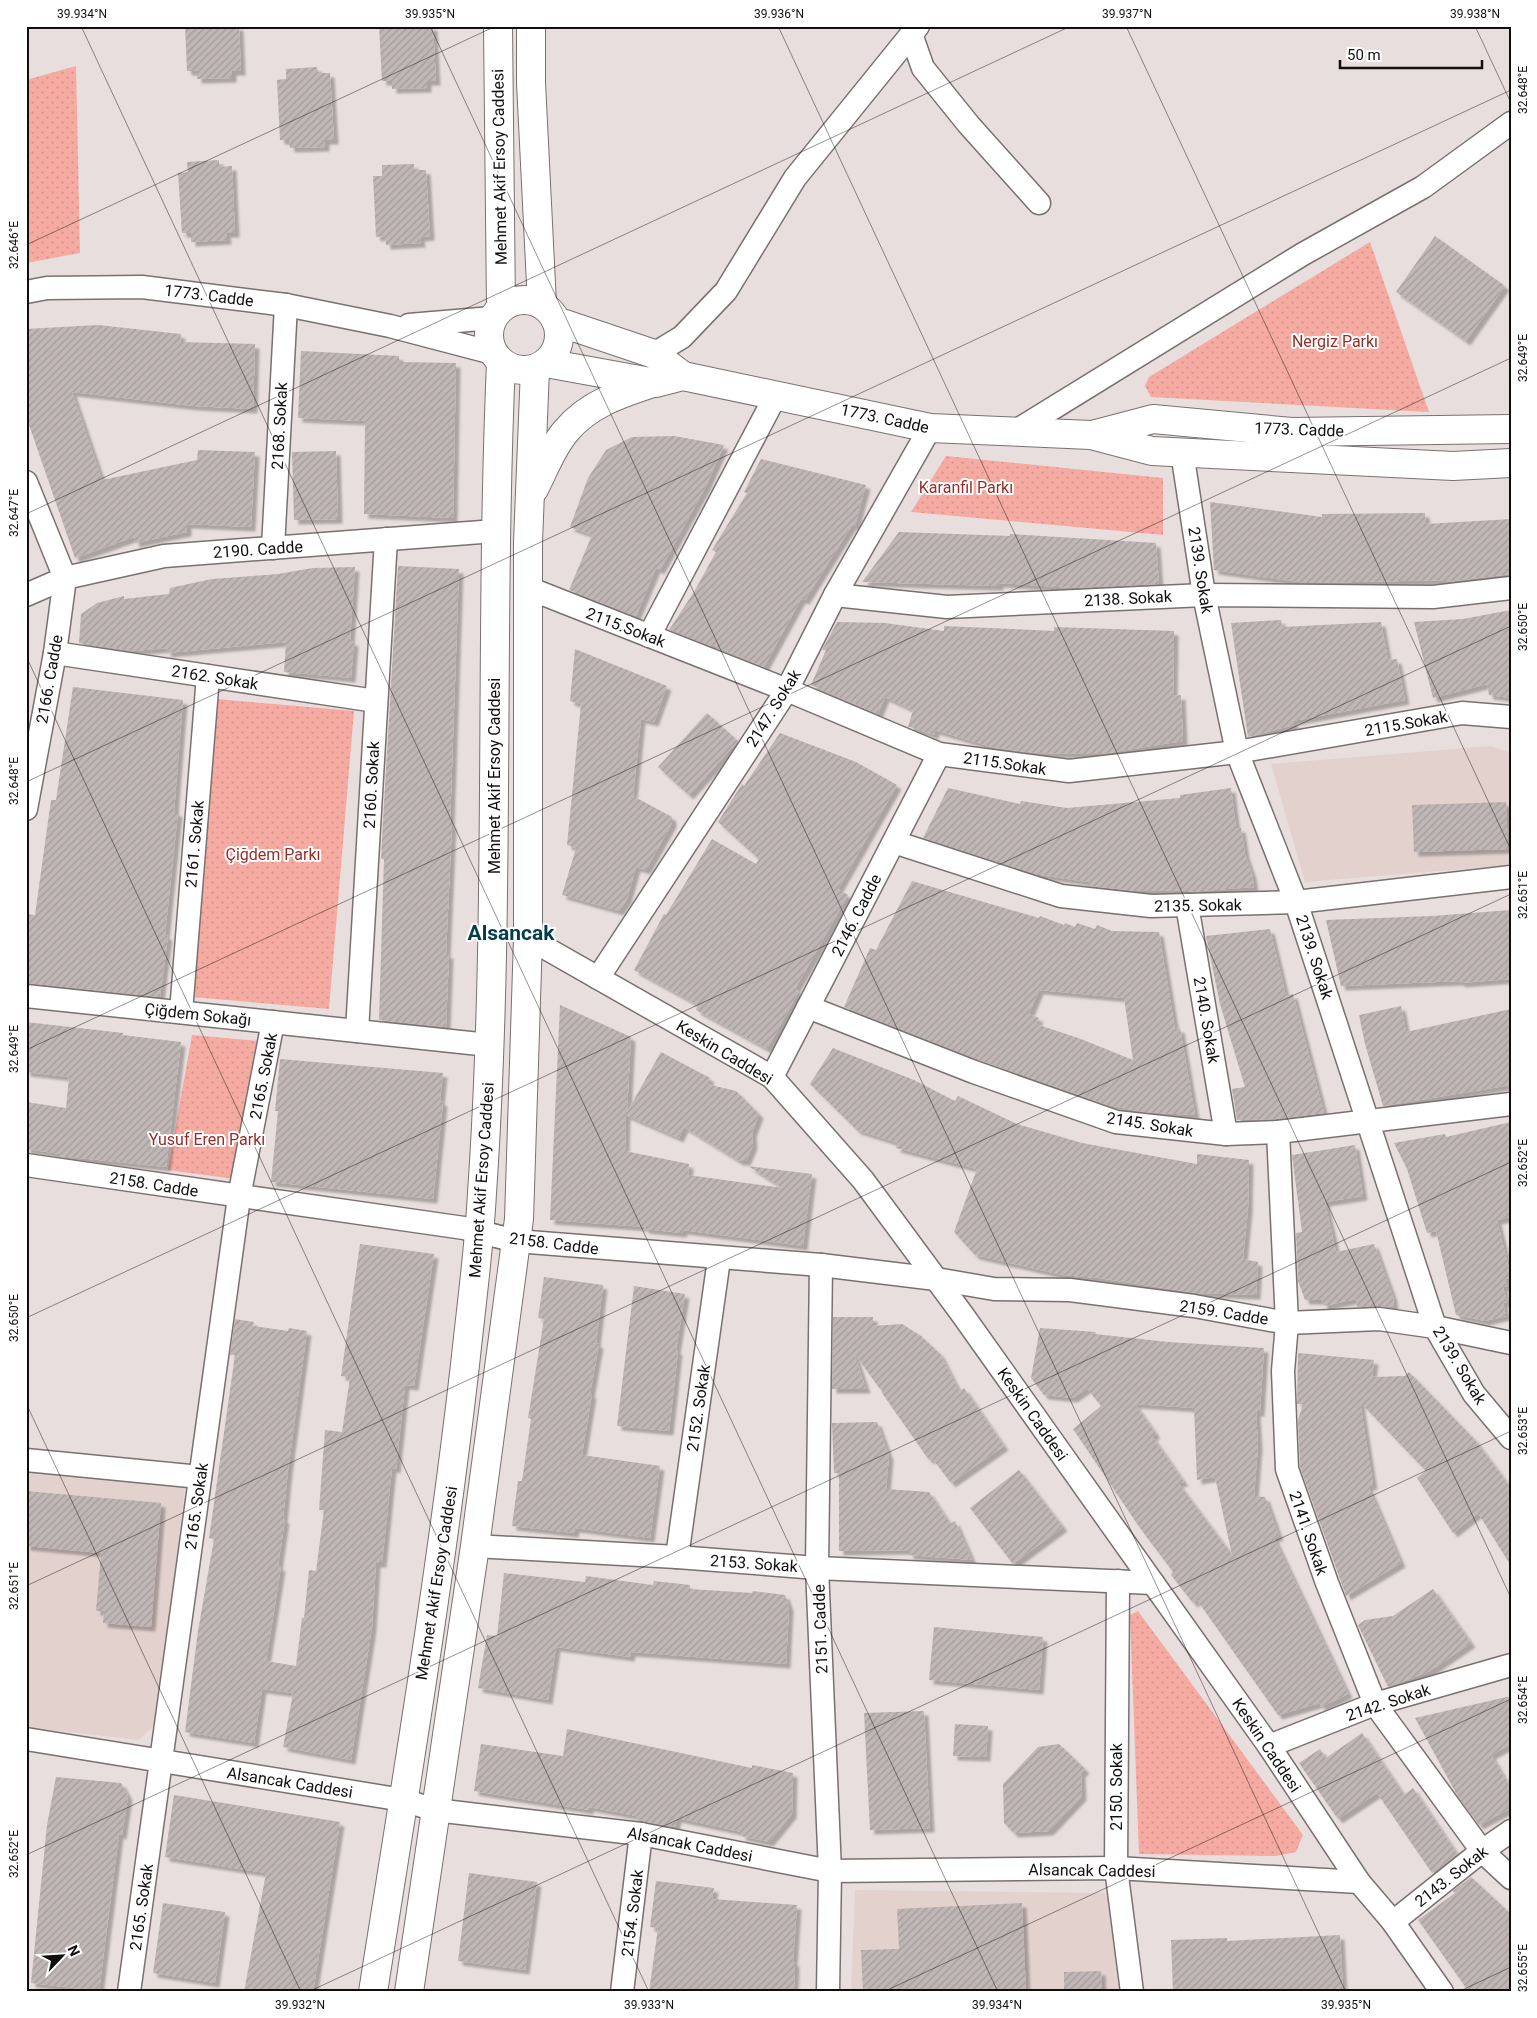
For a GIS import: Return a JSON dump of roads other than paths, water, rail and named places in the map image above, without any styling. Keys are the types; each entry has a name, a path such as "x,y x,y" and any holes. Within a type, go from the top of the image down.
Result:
{"street":[{"name":"Mehmet Akif Ersoy Caddesi","path":"497,313 498,26"},
{"name":"Mehmet Akif Ersoy Caddesi","path":"531,26 531,82 549,312"},
{"path":"915,31 923,68 968,125 1039,203"},
{"path":"654,354 682,337 726,292 795,178 915,31"},
{"path":"1016,431 1303,254 1423,187 1511,123"},
{"name":"1773. Cadde","path":"26,292 47,288 142,287 286,305 390,326"},
{"path":"390,326 497,357 511,368 523,371 540,366 554,354 559,343 560,332 549,312 531,300 508,303 497,313 489,329 489,342 497,357"},
{"name":"2168. Sokak","path":"273,548 286,305"},
{"name":"1773. Cadde","path":"549,312 654,354 683,376"},
{"path":"390,326 497,313"},
{"name":"Mehmet Akif Ersoy Caddesi","path":"374,1992 453,1471 480,1230 486,1141 495,846 497,357"},
{"name":"Mehmet Akif Ersoy Caddesi","path":"409,1992 475,1546 519,1219 528,938 528,588 530,499 540,366"},
{"name":"1773. Cadde","path":"540,366 656,382 683,376 930,428 1091,435 1152,451 1453,466 1511,463"},
{"path":"530,499 547,462 566,430 594,406 624,392 656,382"},
{"path":"649,636 776,395"},
{"name":"1773. Cadde","path":"1091,435 1153,419 1292,432 1511,429"},
{"name":"2147. Sokak","path":"598,978 787,690 835,595 930,428"},
{"name":"2139. Sokak","path":"1182,452 1204,595 1237,752 1296,902 1436,1327 1474,1394 1511,1438"},
{"path":"26,482 65,578"},
{"name":"2190. Cadde","path":"26,595 65,578 164,556 495,532"},
{"name":"2160. Sokak","path":"357,1031 386,540"},
{"name":"2166. Cadde","path":"26,809 55,653 65,578"},
{"name":"2115.Sokak","path":"528,588 787,690 939,754 1068,771 1237,752 1462,713 1511,717"},
{"name":"2138. Sokak","path":"835,595 947,607 1204,595 1433,597 1511,588"},
{"name":"2162. Sokak","path":"55,653 376,701"},
{"name":"2161. Sokak","path":"181,1012 208,676"},
{"name":"2146. Cadde","path":"772,1077 939,754"},
{"name":"2135. Sokak","path":"894,842 1061,896 1151,906 1296,902 1511,877"},
{"name":"2140. Sokak","path":"1187,905 1226,1134"},
{"name":"Keskin Caddesi","path":"528,938 772,1077 863,1180 1153,1583 1268,1746 1359,1882 1393,1922 1442,1992"},
{"name":"Çiğdem Sokağı","path":"26,996 489,1045"},
{"name":"2145. Sokak","path":"808,1007 974,1072 1116,1122 1226,1134 1278,1132 1511,1104"},
{"name":"2165. Sokak","path":"129,1992 239,1197 274,1022"},
{"name":"2141. Sokak","path":"1278,1132 1287,1323 1283,1371 1287,1469 1327,1583 1375,1704 1482,1851 1511,1878"},
{"name":"2158. Cadde","path":"26,1165 239,1197 299,1202 480,1230 516,1241 719,1259 821,1265 936,1279"},
{"name":"2152. Sokak","path":"677,1557 719,1259"},
{"name":"2151. Cadde","path":"821,1265 817,1568 830,1872 828,1992"},
{"name":"2159. Cadde","path":"936,1279 994,1289 1070,1290 1194,1306 1287,1323 1378,1318 1436,1327 1511,1343"},
{"path":"26,1460 200,1477"},
{"name":"2153. Sokak","path":"475,1546 677,1557 817,1568 1153,1583"},
{"name":"2150. Sokak","path":"1118,1581 1116,1868 1132,1992"},
{"name":"2142. Sokak","path":"1268,1746 1375,1704 1511,1665"},
{"name":"Alsancak Caddesi","path":"26,1739 403,1800 436,1810 641,1834 830,1872 1116,1868 1359,1882"},
{"name":"2143. Sokak","path":"1393,1922 1482,1851 1511,1831"},
{"name":"2154. Sokak","path":"622,1992 641,1834"}],"district":[{"name":"Alsancak","path":"511,933"}],"park label":[{"name":"Nergiz Parkı","path":"1335,341"},
{"name":"Karanfil Parkı","path":"966,487"},
{"name":"Çiğdem Parkı","path":"273,854"},
{"name":"Yusuf Eren Parkı","path":"207,1139"}]}
